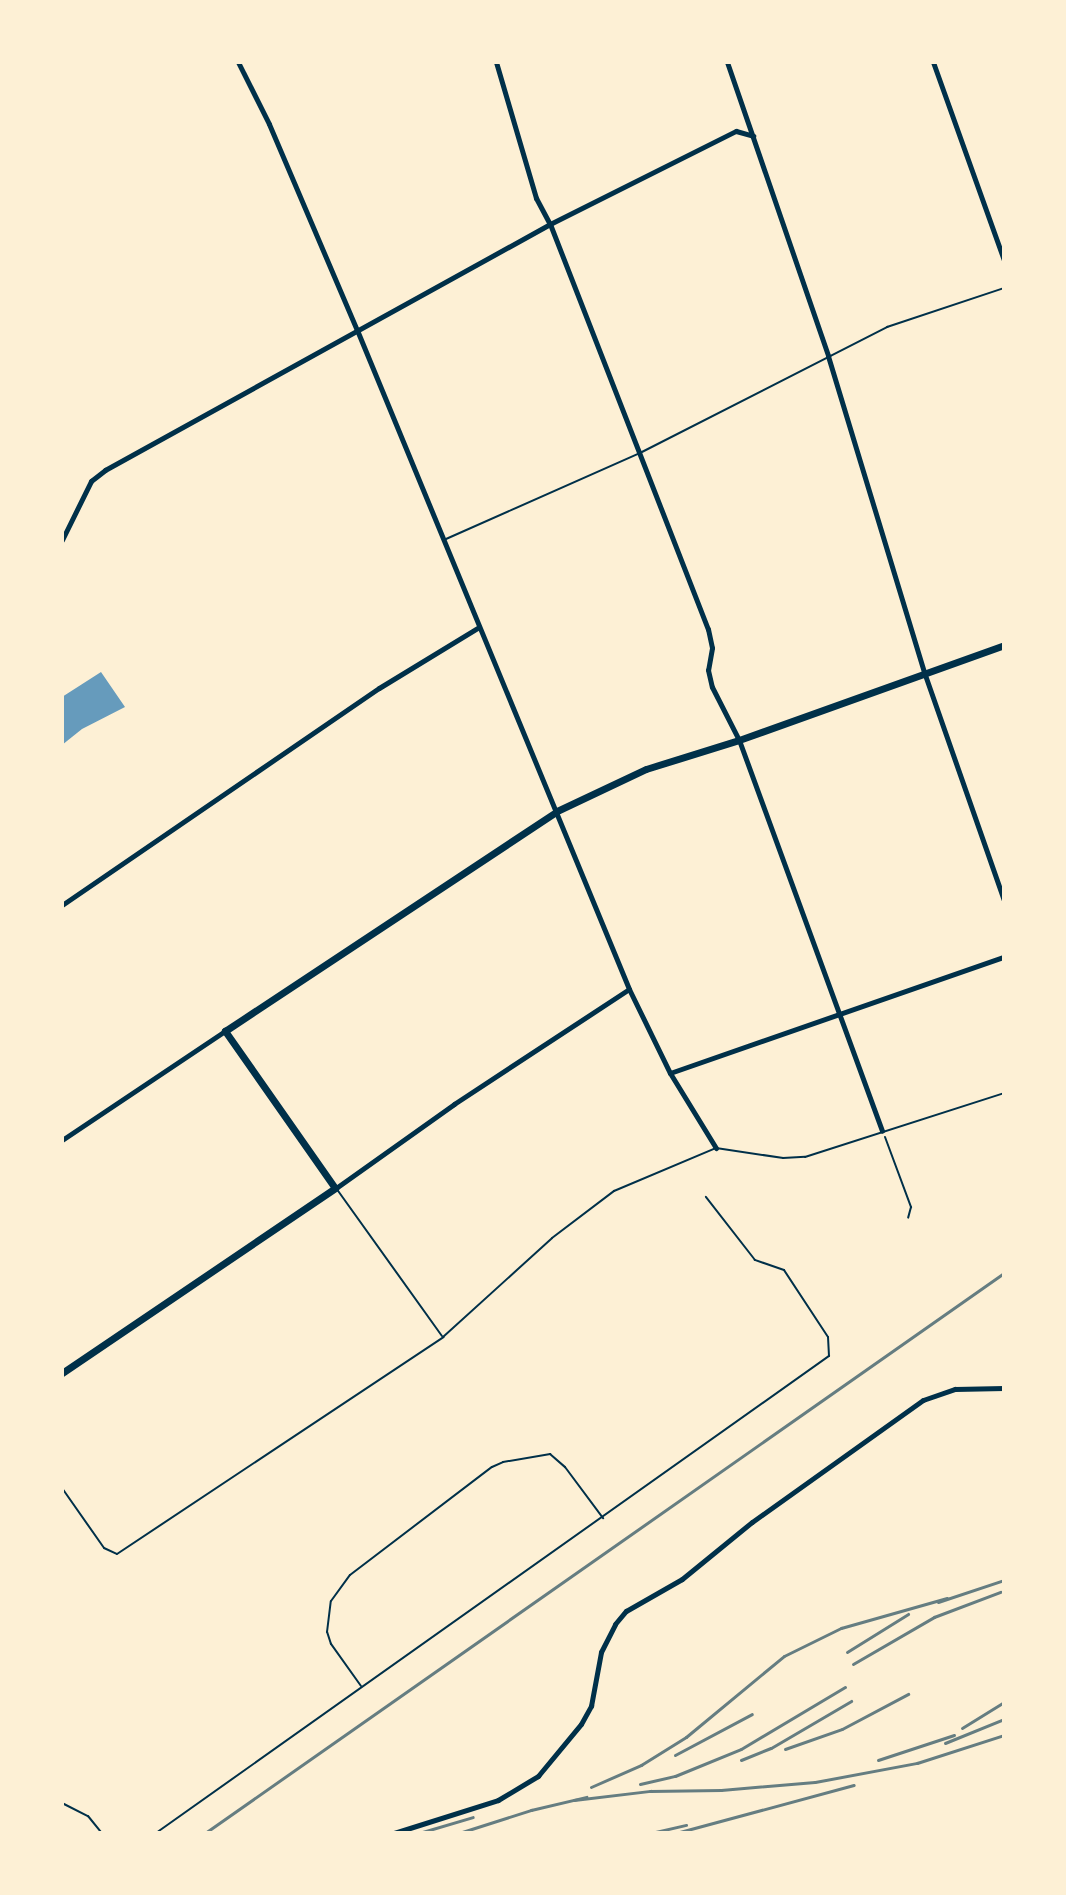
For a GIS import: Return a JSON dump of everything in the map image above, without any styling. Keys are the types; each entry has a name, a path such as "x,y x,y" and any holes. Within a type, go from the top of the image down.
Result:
{"main road":[{"path":"62,1373 335,1188 225,1031 557,811 646,769 739,740 1004,645"}],"street":[{"path":"238,62 269,124 357,330 629,989 670,1073 716,1148"},
{"path":"496,62 536,198 550,224 708,629 712,648 708,670 712,687 739,740 882,1131"},
{"path":"727,62 828,356 924,672 1004,900"},
{"path":"933,62 1004,260"},
{"path":"62,540 86,490 105,470 550,224 736,131 755,138"},
{"path":"62,905 379,688 479,627"},
{"path":"670,1073 1004,957"},
{"path":"335,1188 454,1104 629,989"},
{"path":"62,1140 225,1031"},
{"path":"394,1833 498,1800 531,1783 581,1724 591,1706 601,1652 615,1624 633,1606 682,1579 752,1522 923,1400 955,1389 1004,1388"}],"lane":[{"path":"445,540 638,454 901,321 1004,288"},
{"path":"62,1488 104,1548 113,1553 122,1551 443,1337 552,1238 614,1191 716,1148 783,1158 805,1157 1004,1093"},
{"path":"335,1188 443,1337"},
{"path":"156,1833 829,1356 828,1337 784,1270 755,1260 706,1197"},
{"path":"361,1687 331,1644 327,1632 331,1601 350,1575 492,1467 503,1462 550,1454 565,1467 604,1518"},
{"path":"62,1803 88,1816 102,1833"}],"path":[{"path":"882,1131 911,1207 908,1218"}],"water":[{"path":"101,672 125,707 82,729 62,745 62,697"}],"railway":[{"path":"205,1833 1004,1273"},
{"path":"938,1602 1004,1580"},
{"path":"853,1664 934,1617 1000,1592"},
{"path":"591,1787 641,1765 686,1737 784,1656 841,1628 947,1598"},
{"path":"847,1652 908,1614"},
{"path":"640,1784 675,1776 741,1749 845,1687"},
{"path":"785,1749 842,1729 908,1694"},
{"path":"741,1760 771,1748 851,1701"},
{"path":"962,1728 1004,1702"},
{"path":"675,1755 752,1714"},
{"path":"945,1743 1004,1719"},
{"path":"878,1760 954,1735"},
{"path":"574,1800 650,1791 721,1790 815,1782 917,1763 1004,1735"},
{"path":"676,1833 854,1785"},
{"path":"459,1833 531,1810 586,1797"},
{"path":"419,1833 473,1817"},
{"path":"651,1833 686,1825"}]}
